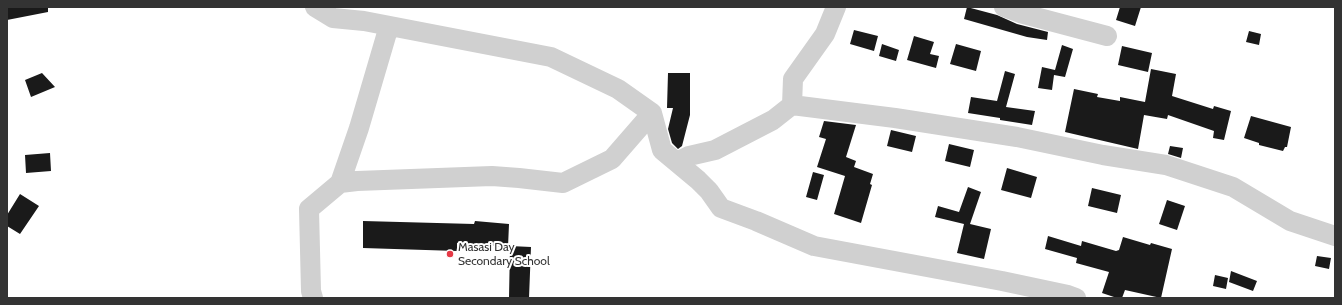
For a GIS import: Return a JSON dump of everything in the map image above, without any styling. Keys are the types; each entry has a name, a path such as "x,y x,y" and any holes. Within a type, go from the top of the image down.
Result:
{"street":[{"path":"315,7 333,18 364,21 551,57 618,89 652,113 662,150 708,190 721,208 756,221 814,246 1002,281 1076,298"},
{"path":"792,105 793,79 824,34 836,7"},
{"path":"1004,7 1020,13 1107,36"},
{"path":"313,298 311,291 309,209 340,183 359,128 389,26"},
{"path":"677,162 689,156 715,150 773,120 792,105 895,118 1017,137 1103,155 1166,165 1234,187 1290,222 1335,236"},
{"path":"340,183 357,181 492,176 563,184 612,159 652,113"}],"building":[{"path":"7,7 48,7 48,12 7,20"},
{"path":"967,7 997,15 1017,24 1048,32 1047,40 1027,37 964,19"},
{"path":"1120,7 1141,7 1135,26 1116,20"},
{"path":"854,30 878,36 874,51 850,44"},
{"path":"1249,31 1261,34 1259,45 1246,42"},
{"path":"914,36 934,42 930,54 939,56 936,68 907,60"},
{"path":"882,44 899,50 896,61 879,56"},
{"path":"956,44 981,51 976,71 950,64"},
{"path":"1062,45 1073,49 1065,77 1054,75 1052,90 1038,88 1042,67 1055,70"},
{"path":"1122,46 1152,53 1148,72 1118,65"},
{"path":"1151,69 1176,74 1172,96 1213,109 1214,106 1231,111 1224,140 1213,138 1214,131 1168,115 1167,119 1144,115 1138,149 1065,132 1074,89 1098,94 1097,97 1120,101 1120,97 1145,102"},
{"path":"1005,71 1015,74 1006,107 1035,111 1032,125 968,113 971,97 997,101"},
{"path":"42,73 55,87 31,97 25,80"},
{"path":"668,73 690,73 690,115 682,146 678,149 672,143 668,129 673,108 667,108"},
{"path":"1251,116 1291,127 1287,147 1285,147 1283,151 1259,145 1259,143 1244,138"},
{"path":"824,121 856,125 846,157 856,161 854,167 873,174 870,184 872,185 861,223 834,214 845,176 817,167 826,139 819,137"},
{"path":"891,130 916,136 912,152 887,146"},
{"path":"949,144 974,150 970,167 945,161"},
{"path":"1170,146 1183,148 1181,158 1168,154"},
{"path":"50,153 51,171 26,173 25,155"},
{"path":"1007,168 1037,177 1031,198 1001,190"},
{"path":"813,172 824,175 817,200 806,197"},
{"path":"968,187 981,192 970,224 991,229 984,259 957,253 964,224 935,217 938,206 959,212"},
{"path":"1092,188 1121,195 1117,213 1088,206"},
{"path":"20,194 39,206 20,234 7,226 7,215"},
{"path":"1167,200 1185,206 1177,230 1159,224"},
{"path":"363,221 474,224 475,221 509,224 508,247 457,243 457,251 363,248"},
{"path":"1048,236 1081,246 1082,241 1116,251 1119,250 1123,237 1150,245 1151,243 1172,249 1161,298 1125,290 1122,298 1117,298 1102,293 1109,272 1076,263 1077,258 1045,249"},
{"path":"510,246 531,247 529,298 509,298"},
{"path":"1317,256 1331,258 1329,269 1315,266"},
{"path":"1231,271 1257,281 1253,291 1229,282"},
{"path":"1215,275 1228,278 1226,289 1213,286"}],"place":[{"name":"Masasi Day Secondary School","path":"450,254"}]}
